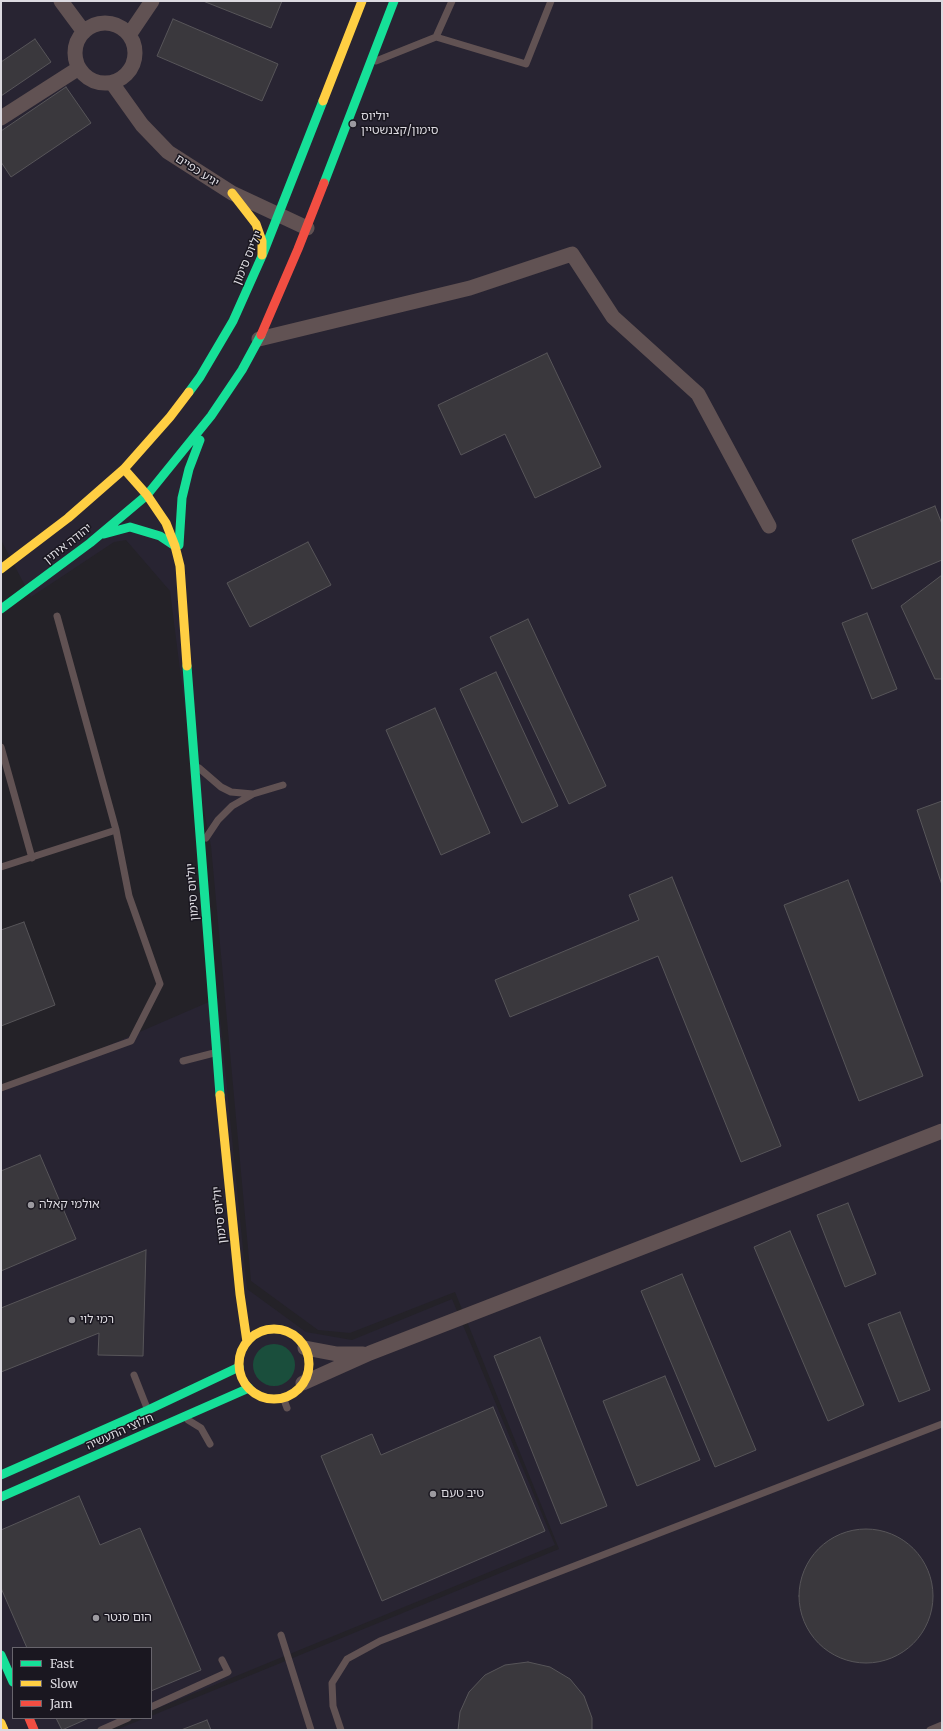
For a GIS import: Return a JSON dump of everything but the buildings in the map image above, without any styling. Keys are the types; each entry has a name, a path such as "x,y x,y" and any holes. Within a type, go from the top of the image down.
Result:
{"street":[{"path":"61,1 84,32"},
{"path":"129,35 152,1"},
{"name":"יוליוס סימון","path":"247,1342 240,1294 216,1052 196,764 180,566 175,546 166,523 147,494 124,469 170,417 200,377 233,321 279,216 362,1"},
{"path":"147,494 210,416 242,370 258,339 307,228 394,1"},
{"path":"107,24 122,28 129,35 134,44 135,54 133,64 121,79 112,83 102,83 93,81 85,76 75,59 75,49 78,40 84,32 93,26 107,24"},
{"path":"1,118 79,68"},
{"name":"יגיע כפיים","path":"112,83 142,125 168,152 232,193 307,228"},
{"path":"232,193 256,224 262,241 262,256"},
{"path":"258,339 470,288 572,254 613,317 698,394 769,526"},
{"path":"180,566 179,530 182,498 189,470 210,416"},
{"name":"יהודה איתין","path":"1,569 68,518 124,469"},
{"name":"יהודה איתין","path":"1,609 90,543 147,494"},
{"path":"90,543 105,534 130,527 160,536 175,546"},
{"path":"277,1329 265,1330 254,1335 242,1349 239,1367 242,1379 249,1388 265,1398 283,1397 291,1394 303,1383 370,1353 942,1131"},
{"name":"יוליוס סימון","path":"240,1294 252,1312"},
{"path":"264,1321 277,1329 288,1332 298,1338 305,1348 308,1367 303,1383"},
{"path":"305,1348 337,1354 370,1353"},
{"name":"חלוצי התעשיה","path":"1,1475 148,1410 239,1367"},
{"name":"חלוצי התעשיה","path":"3,1496 249,1388"},
{"path":"1,1655 12,1680"},
{"path":"29,1719 34,1730"},
{"path":"1,1722 4,1730"}],"lane":[{"path":"436,37 452,1"},
{"path":"370,63 436,37 526,64 551,1"},
{"path":"1,1088 131,1041 160,984 129,896 116,830 57,616"},
{"path":"1,747 32,858"},
{"path":"196,764 216,783 231,792 253,794"},
{"path":"202,851 210,830 232,806 253,794 283,785"},
{"path":"1,867 116,830"},
{"path":"183,1061 216,1052"},
{"path":"134,1375 148,1410"},
{"path":"283,1397 287,1408"},
{"path":"174,1421 184,1420 194,1422 201,1428 210,1444"},
{"path":"341,1730 333,1706 332,1683 347,1659 380,1641 942,1424"},
{"path":"281,1635 311,1730"},
{"path":"152,1708 228,1672 222,1660"},
{"path":"101,1730 126,1719"},
{"path":"930,1730 942,1725"}],"shaded area":[{"path":"1,1 942,1 942,1730 116,1730 143,1719 152,1719 152,1716 559,1549 455,1292 350,1333 318,1330 251,1281 211,846 187,725 170,591 126,540 114,542 31,597 1,540"},
{"path":"218,998 247,1289 306,1332 352,1340 452,1299 555,1545 152,1711 152,1647 12,1647 12,1719 131,1719 104,1730 1,1730 1,1092"}],"green space":[{"path":"270,1344 278,1344 289,1350 295,1361 295,1369 289,1380 278,1386 270,1386 259,1380 253,1369 253,1361 259,1350"}],"traffic: fast":[{"path":"324,183 394,1"},
{"path":"189,392 200,377 233,321 262,256 323,101"},
{"path":"1,609 90,543 147,495 211,416 242,370 261,335"},
{"path":"179,545 182,498 189,469 200,440"},
{"path":"104,534 130,527 160,536 175,546"},
{"path":"187,666 220,1095"},
{"path":"1,1475 148,1410 239,1367"},
{"path":"1,1497 249,1388"},
{"path":"1,1655 12,1680"}],"traffic: slow":[{"path":"323,101 362,1"},
{"path":"232,193 256,224 262,241 262,255"},
{"path":"1,569 68,518 124,469 170,417 189,392"},
{"path":"124,469 147,495 166,523 175,546 180,566 187,666"},
{"path":"220,1095 240,1294 247,1342"},
{"path":"274,1329 293,1335 303,1345 309,1364 303,1383 293,1393 274,1399 255,1393 245,1383 239,1364 245,1345 255,1335 274,1329"},
{"path":"1,1723 4,1730"}],"traffic: jam":[{"path":"261,335 298,249 324,183"},
{"path":"29,1719 34,1730"}],"place":[{"name":"יוליוס סימון/קצנשטיין","path":"353,124"},
{"name":"אולמי קאלה","path":"31,1205"},
{"name":"רמי לוי","path":"72,1320"},
{"name":"טיב טעם","path":"433,1494"},
{"name":"הום סנטר","path":"96,1618"}]}
